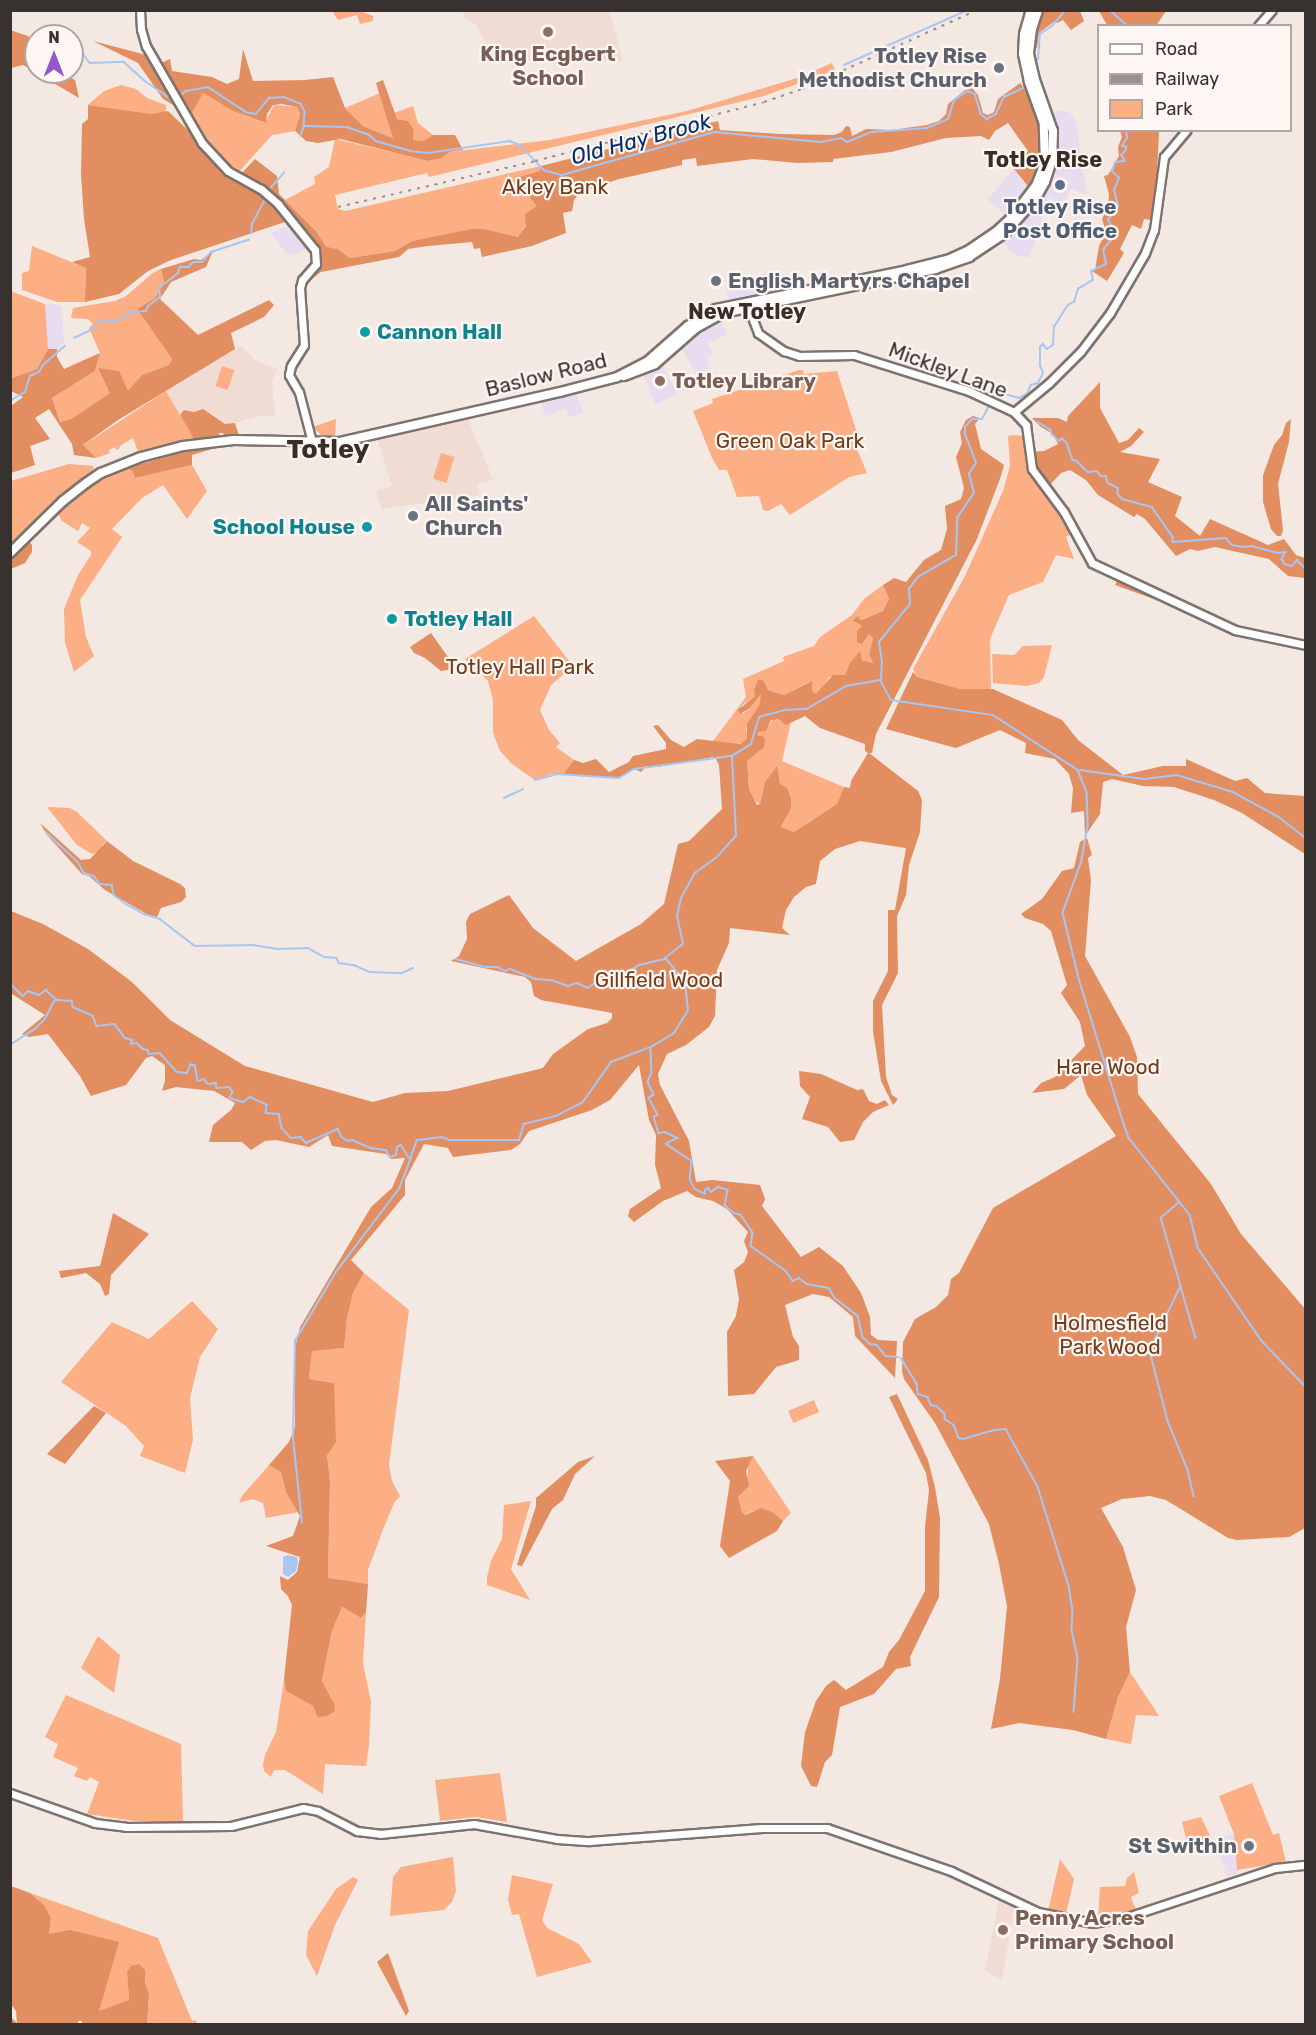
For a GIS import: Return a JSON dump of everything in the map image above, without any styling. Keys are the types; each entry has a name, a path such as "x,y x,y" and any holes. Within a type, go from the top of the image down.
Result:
{"main road":[{"name":"Baslow Road","path":"10,553 63,501 86,483 101,473 127,462 183,446 220,442 265,439 340,442 426,424 617,377 654,357 703,315 725,306 747,305 854,282 937,262 969,250 1005,224 1036,186 1046,157 1042,116 1029,82 1024,60 1023,40 1035,11"}],"street":[{"path":"140,10 141,29 146,46 188,120 215,159 237,176 261,189 278,204 315,250 316,262 300,288 304,345 289,372 289,379 299,392 312,442"},
{"path":"1260,24 1272,10"},
{"path":"1014,411 1049,383 1081,351 1110,313 1145,254 1154,230 1164,157 1185,132"},
{"name":"Mickley Lane","path":"747,305 758,333 784,351 799,356 854,355 985,398 1014,411 1026,425 1028,458 1032,469 1064,512 1092,563 1235,630 1305,645"},
{"path":"10,1793 95,1823 126,1827 231,1826 303,1808 318,1811 357,1831 380,1834 474,1824 557,1839 589,1841 762,1828 826,1828 951,1871 1038,1912 1093,1923 1127,1917 1275,1868 1305,1865"}],"shaded area":[{"name":"King Ecgbert School","path":"462,11 610,11 623,61 495,60 477,26 465,17"},
{"path":"1064,110 1070,113 1076,121 1087,195 1070,189 1066,199 1057,204 1050,196 1029,258 1011,253 993,228 1004,213 987,200 1014,169 1028,186 1033,179 1045,186 1051,174 1050,113"},
{"path":"294,224 310,247 292,256 287,254 270,233"},
{"path":"768,273 773,292 729,300 726,287 753,283 753,276"},
{"path":"45,305 61,306 64,342 57,349 48,349"},
{"path":"721,321 727,335 708,343 713,354 706,357 709,369 696,373 682,349 709,326"},
{"path":"241,346 255,360 277,369 272,381 275,416 259,416 227,425 201,409 195,412 184,410 180,415 166,391"},
{"path":"661,363 677,394 655,405 643,374"},
{"path":"576,391 583,412 569,417 566,408 545,417 540,399"},
{"path":"467,417 493,480 477,484 480,495 382,509 376,491 392,486 377,439"},
{"path":"1234,1834 1238,1873 1228,1877 1219,1855 1227,1853 1223,1836"},
{"name":"Penny Acres Primary School","path":"999,1900 1014,1908 1002,1980 985,1971"}],"green space":[{"path":"332,11 360,11 373,16 373,21 360,24 357,15 338,20"},
{"path":"1080,11 1084,21 1071,30 1063,20 1057,23 1055,21 1039,33 1037,48 1034,48 1041,12"},
{"path":"1099,11 1166,11 1157,24 1106,24"},
{"path":"10,30 24,35 24,66 11,68"},
{"path":"93,41 150,56 178,108 163,99 138,63"},
{"path":"243,49 253,81 333,77 345,108 363,126 393,138 376,83 383,80 397,119 408,121 414,130 413,140 423,141 433,135 455,135 463,150 449,152 441,158 428,161 340,139 318,143 306,141 295,131 300,114 297,107 273,105 267,114 266,123 233,111 203,93 192,113 184,107 159,64 170,59 172,71 212,77 227,84 239,79"},
{"path":"832,63 835,70 764,96 429,177 427,173 335,195 338,209 345,211 541,166 537,206 519,237 485,229 412,241 395,251 350,258 338,249 326,248 316,231 285,200 315,184 314,177 329,167 335,139 430,161 449,152 550,140 687,111 797,78"},
{"name":"Akley Bank","path":"1020,83 1027,92 1042,137 1038,170 1028,186 1014,169 1028,151 1008,123 995,131 989,140 981,136 946,138 891,152 833,159 833,162 797,163 753,159 697,166 696,158 682,160 682,165 619,179 581,192 574,200 572,211 563,213 566,233 532,246 482,257 480,248 474,249 472,242 428,246 408,249 399,257 321,272 313,278 319,267 320,256 313,239 274,196 239,176 255,159 277,176 279,194 316,231 326,247 338,249 350,258 395,251 412,241 472,229 485,229 518,237 526,226 525,214 537,206 528,195 520,177 540,171 541,166 718,121 720,130 780,134 834,135 842,132 846,126 850,127 852,136 866,129 892,130 927,125 939,121 946,114 948,104 965,90 972,88 978,95 983,113 988,115 994,112 998,99"},
{"path":"55,84 76,84 79,98"},
{"path":"121,85 136,89 147,98 166,105 166,112 152,114 88,105 104,91"},
{"path":"203,93 233,111 265,123 274,105 297,107 300,114 295,131 272,135 237,174 215,156 184,107 192,112"},
{"path":"380,93 394,138 363,126 345,108"},
{"path":"88,105 152,114 168,111 191,133 210,160 265,198 287,217 288,221 171,260 148,271 119,294 85,302 86,268 72,262 90,257 84,219 81,175 82,124 88,119"},
{"path":"413,106 418,123 433,135 423,141 413,140 414,130 408,121 397,119 394,113"},
{"path":"1120,132 1159,132 1156,196 1151,220 1144,219 1141,229 1132,225 1120,249 1124,253 1107,281 1092,271 1095,270 1099,246 1106,232 1102,219 1108,207 1109,194 1104,176 1108,175 1119,156 1118,147 1122,137"},
{"path":"32,246 86,268 85,302 57,302 22,290 22,273 29,271"},
{"path":"213,251 206,267 171,282 160,299 198,335 269,300 274,305 264,317 231,333 235,349 118,420 83,445 96,458 74,455 72,444 49,409 35,418 50,439 30,446 35,465 11,473 11,406 23,397 11,391 10,379 37,369 48,349 57,349 57,357 64,369 100,353 95,371 52,398 60,422 71,419 110,393 98,368 119,371 128,391 142,375 169,365 172,359 137,309 155,298 164,282 161,269 194,259 201,260"},
{"path":"161,269 164,282 155,298 137,309 172,359 169,365 142,375 128,392 110,393 71,419 60,422 52,398 95,371 100,353 89,328 93,324 88,319 71,318 73,308 115,301 126,296 154,272"},
{"path":"10,291 45,304 48,349 37,369 11,379"},
{"path":"222,366 234,370 228,390 216,386"},
{"name":"Green Oak Park","path":"803,370 804,374 837,371 857,433 856,447 867,473 849,477 790,515 781,504 768,511 763,510 759,496 737,497 727,470 719,470 712,458 693,411 713,403 712,399"},
{"path":"1100,382 1100,408 1119,443 1128,440 1139,428 1144,432 1131,446 1120,452 1160,459 1148,482 1182,497 1175,516 1200,536 1210,519 1268,545 1284,539 1296,555 1305,558 1305,578 1288,576 1269,559 1215,547 1198,551 1190,549 1176,556 1145,519 1137,514 1134,517 1098,495 1086,480 1070,470 1061,473 1048,487 1035,470 1031,452 1044,451 1058,444 1053,434 1032,418 1058,418 1067,422 1068,416"},
{"path":"166,391 195,441 139,454 133,438 120,448 116,450 115,447 109,450 110,453 96,458 82,446"},
{"path":"203,409 225,424 235,423 239,436 224,437 223,433 219,433 219,438 195,441 180,415 184,410 194,412"},
{"name":"Gillfield Wood","path":"973,416 980,418 975,424 981,449 1004,465 1001,476 977,539 876,734 872,753 869,753 918,791 922,800 920,832 909,865 906,895 897,916 898,973 882,1005 886,1077 892,1095 898,1099 893,1105 881,1081 873,1031 873,1001 888,971 888,910 895,910 906,848 860,841 835,849 820,861 816,884 806,887 794,897 786,910 782,928 790,935 730,928 729,943 717,970 715,1016 709,1027 686,1045 667,1054 658,1074 660,1085 689,1141 696,1182 712,1180 760,1185 765,1199 762,1206 801,1257 819,1247 843,1266 861,1293 870,1317 871,1335 878,1340 897,1341 895,1378 855,1336 853,1317 829,1297 813,1294 785,1305 793,1337 799,1346 799,1360 776,1367 754,1394 728,1396 727,1332 736,1316 739,1299 734,1270 744,1262 748,1252 744,1241 748,1232 727,1209 687,1191 663,1201 634,1222 628,1216 630,1209 661,1188 655,1165 656,1135 649,1120 639,1065 610,1100 592,1110 529,1131 520,1144 511,1150 453,1157 448,1148 424,1144 405,1180 405,1195 351,1260 364,1273 353,1293 344,1348 312,1351 309,1379 334,1383 336,1442 327,1455 330,1481 328,1578 368,1584 366,1612 361,1618 342,1607 332,1631 322,1681 334,1703 335,1711 327,1716 318,1717 313,1706 286,1691 284,1679 292,1605 288,1596 281,1589 280,1576 288,1580 297,1572 300,1557 266,1546 293,1536 300,1516 286,1492 281,1472 269,1465 289,1442 295,1427 295,1348 300,1327 371,1207 392,1188 405,1158 391,1159 386,1154 332,1146 328,1135 309,1147 276,1140 265,1141 251,1150 242,1142 209,1142 213,1125 231,1110 235,1103 214,1091 176,1087 162,1091 165,1081 165,1065 152,1056 146,1058 126,1085 91,1096 80,1076 48,1034 29,1037 22,1034 45,1015 12,994 11,911 43,924 88,949 132,982 170,1020 245,1066 373,1102 405,1093 448,1091 543,1068 553,1054 588,1029 607,1023 612,1018 612,1013 541,1000 534,996 531,982 525,977 451,961 459,956 467,939 466,922 470,914 509,895 533,928 576,961 641,924 664,904 678,844 689,841 722,809 719,765 716,759 713,757 658,767 646,766 641,772 634,769 619,778 564,774 565,772 574,760 583,763 596,759 609,772 629,762 633,756 666,749 666,743 653,726 658,725 671,740 684,747 697,739 740,744 747,739 747,724 760,704 761,694 750,708 740,714 738,710 755,696 754,690 758,680 763,680 768,690 784,695 812,681 812,691 816,694 833,675 845,675 850,663 860,651 862,660 873,663 869,654 873,638 869,634 862,644 857,642 857,631 862,626 853,621 857,616 861,620 883,611 889,599 883,585 894,578 906,582 924,560 941,550 947,529 945,506 961,499 964,488 956,457 962,443 960,432 966,420","holes":["805,716 820,728 865,744 865,751 868,753 851,781 850,788 844,787 837,804 794,832 781,827 791,808 791,799 787,788 780,784 777,766 765,782 760,804 757,805 749,789 747,761 764,747 765,740 763,736 758,736 758,732 766,731 771,720 778,719 786,725"]},
{"path":"336,419 335,439 323,437 313,427"},
{"path":"1291,419 1289,442 1278,484 1283,530 1281,536 1277,536 1271,529 1263,502 1263,475 1274,445 1282,435 1286,423"},
{"path":"1008,436 1026,436 1027,467 1074,532 1066,537 1074,559 1056,555 1043,582 1009,595 990,639 991,690 961,689 917,677 913,669 965,576 1003,491 1010,466"},
{"path":"206,446 212,449 192,455 192,465 135,478 132,470 126,468"},
{"path":"441,453 454,457 446,483 433,479"},
{"path":"69,464 93,466 94,469 11,548 11,481"},
{"path":"192,465 207,491 187,519 163,485 142,498 112,529 122,537 80,600 86,637 94,656 74,672 65,643 64,609 78,575 91,555 91,551 77,542 90,528 82,523 78,531 62,521 58,514 89,487 126,468 132,469 135,478"},
{"path":"26,538 32,545 32,552 25,563 11,569 11,556"},
{"path":"1119,577 1167,601 1162,602 1115,585"},
{"path":"883,585 889,599 883,611 854,622 862,626 862,644 869,634 873,638 869,654 873,663 857,658 850,664 845,675 829,677 821,692 816,694 812,692 809,682 784,695 768,690 755,696 741,706 742,714 761,694 762,701 746,729 748,737 745,742 732,745 713,741 746,697 743,679 784,661 783,657 814,646 820,637 852,615 864,599"},
{"name":"Totley Hall Park","path":"534,616 573,666 551,685 540,710 549,730 560,743 556,747 574,760 564,774 551,774 535,780 512,764 500,751 493,733 493,700 488,681 465,659"},
{"path":"431,633 453,664 459,668 441,671 425,658 414,653 410,647"},
{"path":"1052,645 1044,677 1039,683 1027,686 993,683 992,654 1014,655 1023,646"},
{"path":"913,672 917,677 961,689 993,689 1062,720 1078,740 1123,775 1163,766 1186,766 1186,759 1235,781 1247,778 1265,793 1305,796 1305,854 1242,813 1214,800 1174,787 1143,786 1112,779 1103,782 1100,814 1085,836 1084,811 1071,813 1073,788 1069,774 1055,759 1025,753 1026,743 1000,730 956,748 886,729"},
{"path":"774,718 786,724 791,722 782,761 844,787 837,804 794,832 781,828 785,820 788,790 780,784 777,767 765,782 760,804 755,801 749,789 747,761 760,750 758,732 767,728"},
{"path":"47,807 70,808 107,841 100,851 92,854 77,845"},
{"path":"40,823 81,860 90,859 107,841 133,861 180,884 185,888 186,897 181,902 161,908 157,917 150,916 105,890 89,876 82,874 47,835"},
{"name":"Holmesfield Park Wood","path":"1087,838 1092,855 1088,858 1091,880 1085,956 1130,1037 1137,1057 1138,1094 1211,1184 1241,1234 1306,1310 1305,1528 1289,1537 1237,1540 1228,1538 1166,1500 1150,1496 1122,1499 1101,1508 1123,1547 1136,1590 1126,1627 1130,1672 1118,1697 1106,1739 1073,1730 1019,1723 991,1729 1000,1679 1007,1606 999,1564 989,1524 935,1423 904,1379 902,1372 903,1342 915,1319 936,1307 948,1295 951,1279 959,1273 993,1208 1116,1136 1087,1095 1081,1075 1064,1089 1032,1093 1041,1083 1055,1077 1085,1046 1080,1022 1061,993 1067,985 1051,931 1043,924 1025,918 1021,914 1042,899 1062,871 1074,868 1080,842"},
{"path":"799,1071 821,1074 857,1090 863,1089 869,1101 877,1104 885,1100 889,1105 873,1112 863,1122 854,1140 840,1142 828,1127 802,1119 810,1097 800,1086"},
{"path":"113,1213 149,1234 111,1275 109,1294 105,1296 100,1284 86,1273 61,1278 59,1271 100,1266"},
{"path":"364,1273 409,1310 389,1465 392,1481 400,1496 394,1503 368,1570 368,1584 328,1579 330,1481 327,1455 334,1383 309,1379 312,1350 344,1348 353,1293"},
{"path":"192,1301 218,1329 200,1357 190,1398 193,1440 185,1473 140,1456 144,1446 126,1426 61,1382 112,1322 149,1339"},
{"path":"897,1394 928,1460 935,1487 940,1518 939,1597 910,1657 911,1666 896,1669 874,1694 840,1707 832,1755 825,1762 817,1787 811,1786 801,1766 805,1732 816,1701 826,1686 834,1680 846,1690 883,1667 889,1652 899,1640 925,1591 925,1527 929,1490 926,1473 889,1397"},
{"path":"814,1400 819,1412 793,1423 788,1411"},
{"path":"94,1406 106,1413 65,1464 47,1454"},
{"path":"595,1456 575,1474 563,1500 552,1509 522,1566 517,1565 536,1506 536,1498 578,1462"},
{"path":"753,1456 791,1513 783,1521 774,1513 752,1511 744,1515 742,1512 738,1497 748,1475 748,1465"},
{"path":"753,1456 746,1471 749,1486 738,1497 742,1512 745,1515 761,1508 774,1513 783,1521 777,1531 729,1558 720,1546 730,1481 715,1461"},
{"path":"269,1465 281,1472 286,1492 299,1512 266,1518 263,1503 252,1499 239,1503 242,1496"},
{"path":"531,1501 511,1569 530,1600 487,1585 487,1577 491,1561 502,1539 504,1505"},
{"path":"342,1607 361,1618 366,1612 363,1663 371,1702 369,1745 366,1766 325,1764 323,1794 285,1770 274,1770 271,1777 264,1771 263,1765 265,1755 276,1732 284,1679 286,1691 313,1706 334,1703 322,1681 332,1631"},
{"path":"98,1636 120,1655 114,1693 81,1668"},
{"path":"1130,1672 1159,1716 1136,1715 1131,1744 1106,1739 1118,1697"},
{"path":"66,1695 181,1744 183,1821 134,1821 87,1814 99,1782 90,1777 87,1781 74,1776 78,1768 53,1757 58,1744 45,1737"},
{"path":"500,1773 507,1822 476,1817 440,1821 435,1780"},
{"path":"1252,1783 1273,1835 1279,1833 1286,1862 1237,1870 1234,1834 1219,1796"},
{"path":"1201,1817 1211,1838 1188,1845 1182,1822"},
{"path":"453,1857 456,1891 452,1902 444,1910 390,1916 393,1877 401,1867"},
{"path":"1060,1859 1074,1879 1066,1914 1048,1911"},
{"path":"1134,1872 1139,1893 1131,1897 1136,1910 1118,1917 1098,1919 1100,1887 1125,1886 1127,1878"},
{"path":"512,1875 553,1884 542,1920 547,1928 579,1944 592,1962 537,1977 519,1914 512,1915 508,1899"},
{"path":"353,1877 358,1880 335,1925 317,1976 306,1955 308,1931 336,1889"},
{"path":"11,1886 30,1893 45,1906 51,1918 49,1934 70,1930 119,1942 99,2011 129,2000 127,1972 131,1966 139,1964 145,1970 145,1982 149,1994 147,2024 84,2024 80,2020 76,2024 11,2024 11,2017 17,2023 16,2011 10,2003"},
{"path":"30,1893 158,1938 192,2021 196,2020 197,2024 147,2024 149,1994 145,1982 145,1970 127,1972 129,2000 99,2012 104,1988 49,1935 51,1918 45,1906"},
{"path":"388,1953 409,2011 406,2016 377,1962"}],"water":[{"path":"287,1555 297,1557 298,1563 296,1571 288,1577 283,1574 283,1557"}],"waterway":[{"path":"844,65 968,10"},
{"name":"Old Hay Brook","path":"1038,60 1040,34 1052,26 1066,10"},
{"path":"1110,10 1126,24"},
{"name":"Old Hay Brook","path":"84,55 90,63 124,62 145,81 172,99"},
{"name":"Old Hay Brook","path":"179,96 186,91 208,87 246,112 256,114 269,98 284,97 301,104 305,112 304,126 347,127 370,135 376,141 410,151 428,153 510,141 520,145 544,170 562,175 715,132 821,142 842,138 847,142 872,132 927,128 948,119 954,100 968,91 975,94 981,114 987,119 996,114 1004,97 1023,88"},
{"path":"300,136 304,126"},
{"path":"998,398 1005,394 1019,398 1027,394 1031,385 1038,383 1043,373 1040,366 1040,347 1043,344 1047,349 1053,345 1054,327 1068,305 1074,302 1078,289 1093,280 1091,271 1106,264 1103,250 1111,240 1114,231 1108,220 1118,206 1114,190 1119,178 1112,172 1115,162 1125,161 1121,155 1126,150 1126,147 1122,146 1127,138 1126,132"},
{"path":"269,190 284,173"},
{"path":"251,234 252,224 266,198"},
{"path":"74,338 91,330 101,320 117,321 129,313 146,311 148,306 160,297 159,288 178,273 180,267 189,267 193,262 202,262 211,252 249,240"},
{"path":"10,401 25,392 30,376 39,372 43,365 65,346"},
{"path":"10,983 23,996 28,991 39,995 46,990 57,1000 72,1001 73,1007 93,1016 97,1026 115,1024 125,1038 133,1040 131,1044 137,1043 143,1049 148,1050 149,1054 160,1053 177,1072 187,1073 190,1065 195,1065 198,1081 204,1079 208,1084 216,1083 217,1088 229,1087 233,1092 230,1098 243,1102 250,1097 267,1105 266,1113 279,1114 282,1128 291,1138 301,1137 306,1143 338,1129 342,1137 348,1141 352,1140 371,1148 386,1150 390,1157 396,1155 397,1147 401,1145 410,1159 417,1140 442,1137 450,1140 519,1140 524,1124 556,1116 583,1102 611,1062 651,1047 674,1033 688,1011 685,982 665,958 683,944 677,916 681,898 695,873 716,858 736,836 732,756 751,744 759,717 785,710 807,709 846,686 881,680 882,662 879,642 910,604 909,589 918,577 956,555 957,518 974,493 969,474 976,463 965,434 965,427 972,419 982,419 989,406"},
{"path":"1038,422 1051,430 1059,441 1062,438 1067,443 1073,460 1088,472 1097,471 1101,476 1106,476 1108,483 1118,488 1118,494 1122,499 1152,507 1173,537 1173,542 1226,538 1232,545 1252,546 1278,553 1286,552 1282,559 1285,564 1292,566 1297,560 1306,569"},
{"path":"881,681 891,700 993,715 1078,770 1087,792 1088,826 1082,861 1063,913 1080,982 1129,1138 1190,1215 1198,1248 1262,1341 1306,1387"},
{"path":"535,780 557,774 619,778 634,769 732,756"},
{"path":"1080,770 1145,779 1177,775 1233,792 1279,817 1306,838"},
{"path":"504,798 523,789"},
{"path":"46,832 78,862 84,873 94,876 100,884 112,885 114,895 126,904 144,914 160,919 195,946 253,945 278,949 308,948 324,957 337,958 339,963 354,965 370,972 402,973 413,968"},
{"path":"456,959 485,967 498,967 505,971 510,969 536,979 552,980 568,986 577,983 588,988 596,982 611,982 639,965 665,959"},
{"path":"10,1045 36,1028 45,1019 54,1001 57,1000"},
{"path":"651,1049 652,1073 648,1082 654,1095 649,1098 658,1115 654,1117 659,1133 665,1132 678,1138 666,1144 692,1161 690,1179 695,1189 705,1194 708,1188 711,1192 718,1187 728,1190 725,1205 734,1213 741,1215 753,1233 751,1246 786,1271 793,1281 799,1278 807,1284 829,1288 835,1298 858,1316 863,1337 870,1344 877,1345 886,1356 898,1357"},
{"path":"302,1523 293,1439 295,1341 336,1272 399,1189 411,1158"},
{"path":"1179,1203 1161,1218 1181,1286 1150,1351 1168,1421 1188,1470 1194,1496"},
{"path":"1181,1287 1196,1338"},
{"path":"901,1358 917,1384 918,1394 928,1397 931,1405 937,1406 945,1414 945,1419 954,1425 959,1438 1006,1429 1038,1487 1069,1586 1073,1610 1072,1630 1078,1658 1074,1712"}],"railway":[{"path":"338,207 535,161 764,102 802,89 977,10"}],"place":[{"name":"King Ecgbert School","path":"548,32"},
{"name":"Totley Rise Methodist Church","path":"999,68"},
{"name":"Totley Rise Post Office","path":"1060,185"},
{"name":"English Martyrs Chapel","path":"716,281"},
{"name":"Cannon Hall","path":"365,332"},
{"name":"Totley Library","path":"660,381"},
{"name":"All Saints' Church","path":"413,516"},
{"name":"School House","path":"367,527"},
{"name":"Totley Hall","path":"392,619"},
{"name":"St Swithin","path":"1249,1846"},
{"name":"Penny Acres Primary School","path":"1003,1930"}],"district":[{"name":"Totley Rise","path":"1043,160"},
{"name":"New Totley","path":"747,312"},
{"name":"Totley","path":"328,450"}],"park label":[{"name":"Hare Wood","path":"1108,1067"}]}
